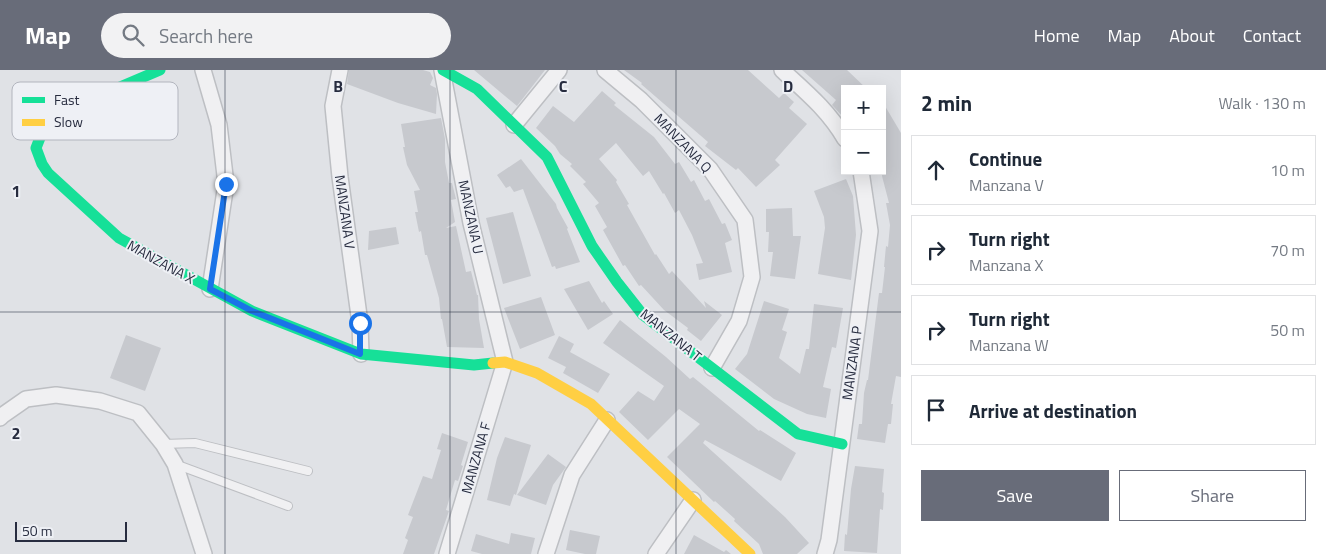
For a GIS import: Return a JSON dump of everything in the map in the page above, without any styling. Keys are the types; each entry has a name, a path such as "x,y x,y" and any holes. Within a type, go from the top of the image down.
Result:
{"street":[{"name":"MANZANA X","path":"132,82 160,70"},
{"path":"203,70 219,125 226,184 210,289"},
{"name":"MANZANA V","path":"340,70 333,106 340,177 360,323 360,354"},
{"name":"MANZANA T","path":"443,70 477,89 547,157 592,246 643,315 798,434 842,444"},
{"name":"MANZANA U","path":"443,70 471,223 504,362"},
{"path":"514,125 559,70"},
{"name":"MANZANA Q","path":"605,70 641,100 710,169 745,220 752,277 739,321 712,368"},
{"path":"782,70 809,94 833,120 841,133"},
{"name":"MANZANA X","path":"39,140 36,148 42,164 48,173 119,238 252,311 360,354 474,365 504,362"},
{"name":"MANZANA P","path":"825,554 829,540 870,231 862,175"},
{"path":"504,362 537,373 591,404 750,554"},
{"name":"MANZANA F","path":"447,554 504,362"},
{"path":"0,418 26,399 56,395 100,401 138,413 163,444 175,464 204,554"},
{"path":"546,554 572,475 607,420"},
{"path":"656,554 693,500"}],"lane":[{"path":"163,444 196,443 308,471"},
{"path":"175,464 288,506"}],"building":[{"path":"349,70 423,70 430,72 433,78 430,85 436,88 437,94 436,114 398,103 347,84"},
{"path":"474,70 545,70 517,106"},
{"path":"624,70 748,70 779,98 784,93 794,102 789,108 807,124 775,160 780,165 756,187 738,168 736,170 705,146 708,142 642,83"},
{"path":"802,70 847,70 863,85 841,85 841,115 832,105 836,100"},
{"path":"602,91 616,103 614,105 654,137 675,164 679,162 691,182 694,180 705,201 709,199 722,224 725,223 732,240 725,243 732,272 699,280 696,264 703,263 692,235 679,210 675,213 649,171 643,176 616,143 599,159 617,180 616,182 629,204 627,205 655,255 669,274 672,271 706,308 704,301 722,315 701,341 687,330 688,328 664,310 641,285 639,286 625,265 623,266 603,230 607,227 595,206 599,203 583,184 586,182 570,166 572,164 536,128 553,106 574,122"},
{"path":"886,108 901,133 901,377 896,376 891,404 893,404 891,424 888,424 885,443 857,439 859,424 862,424 864,393 868,380 879,293 882,293 886,246 888,247 890,225 886,203 889,203 882,176 886,175"},
{"path":"441,118 445,139 445,162 449,183 452,183 456,199 451,200 455,222 446,228 456,226 466,272 471,271 478,295 479,319 484,348 447,347 439,298 427,255 425,255 421,231 419,232 415,212 418,212 414,191 420,190 407,165 401,124"},
{"path":"521,159 556,204 568,228 580,262 556,269 555,266 552,267 523,189 514,192 510,186 506,188 497,175"},
{"path":"846,179 853,196 856,235 851,280 818,274 825,228 824,217 814,191"},
{"path":"792,208 793,236 801,236 795,279 770,276 773,252 768,252 769,232 766,232 766,209"},
{"path":"513,212 531,276 503,284 486,218"},
{"path":"396,227 399,244 368,250 369,231"},
{"path":"589,281 602,303 604,301 613,314 588,330 564,289"},
{"path":"541,297 555,335 520,349 504,308"},
{"path":"764,301 789,309 782,330 787,332 779,358 800,374 806,349 809,349 814,304 843,308 836,348 832,347 823,387 831,389 826,418 807,414 774,399 735,369 747,354"},
{"path":"620,320 690,379 693,377 759,431 796,453 781,481 705,440 703,443 785,517 809,543 797,554 763,554 759,544 734,521 735,519 714,502 667,457 700,424 679,409 648,440 619,412 638,391 654,401 664,386 603,343"},
{"path":"126,335 161,348 145,391 110,378"},
{"path":"559,336 574,344 570,352 610,374 598,393 563,373 566,367 548,358"},
{"path":"442,433 468,442 461,465 463,466 458,481 455,480 446,510 449,511 434,554 403,554 408,540 405,538 413,517 408,515 423,476 432,479 441,450 437,449"},
{"path":"505,437 531,445 516,495 514,494 510,506 487,500 497,458"},
{"path":"548,454 566,467 553,485 546,505 517,495"},
{"path":"855,466 884,469 883,510 880,509 877,553 844,551"},
{"path":"570,530 600,536 596,554 566,550"},
{"path":"511,533 535,538 531,554 482,554 471,551 476,534 509,544"},
{"path":"694,535 724,552 726,550 731,554 684,554"}],"traffic: fast":[{"path":"132,82 160,70"},
{"path":"443,70 477,89 547,157 592,246 643,315 798,434 842,444"},
{"path":"39,140 36,148 42,164 48,173 119,238 252,311 361,354 474,365 493,363"}],"traffic: slow":[{"path":"493,363 505,362 537,373 591,404 750,554"}],"route":[{"path":"226,184 210,289 252,311 360,354 360,323"}]}
